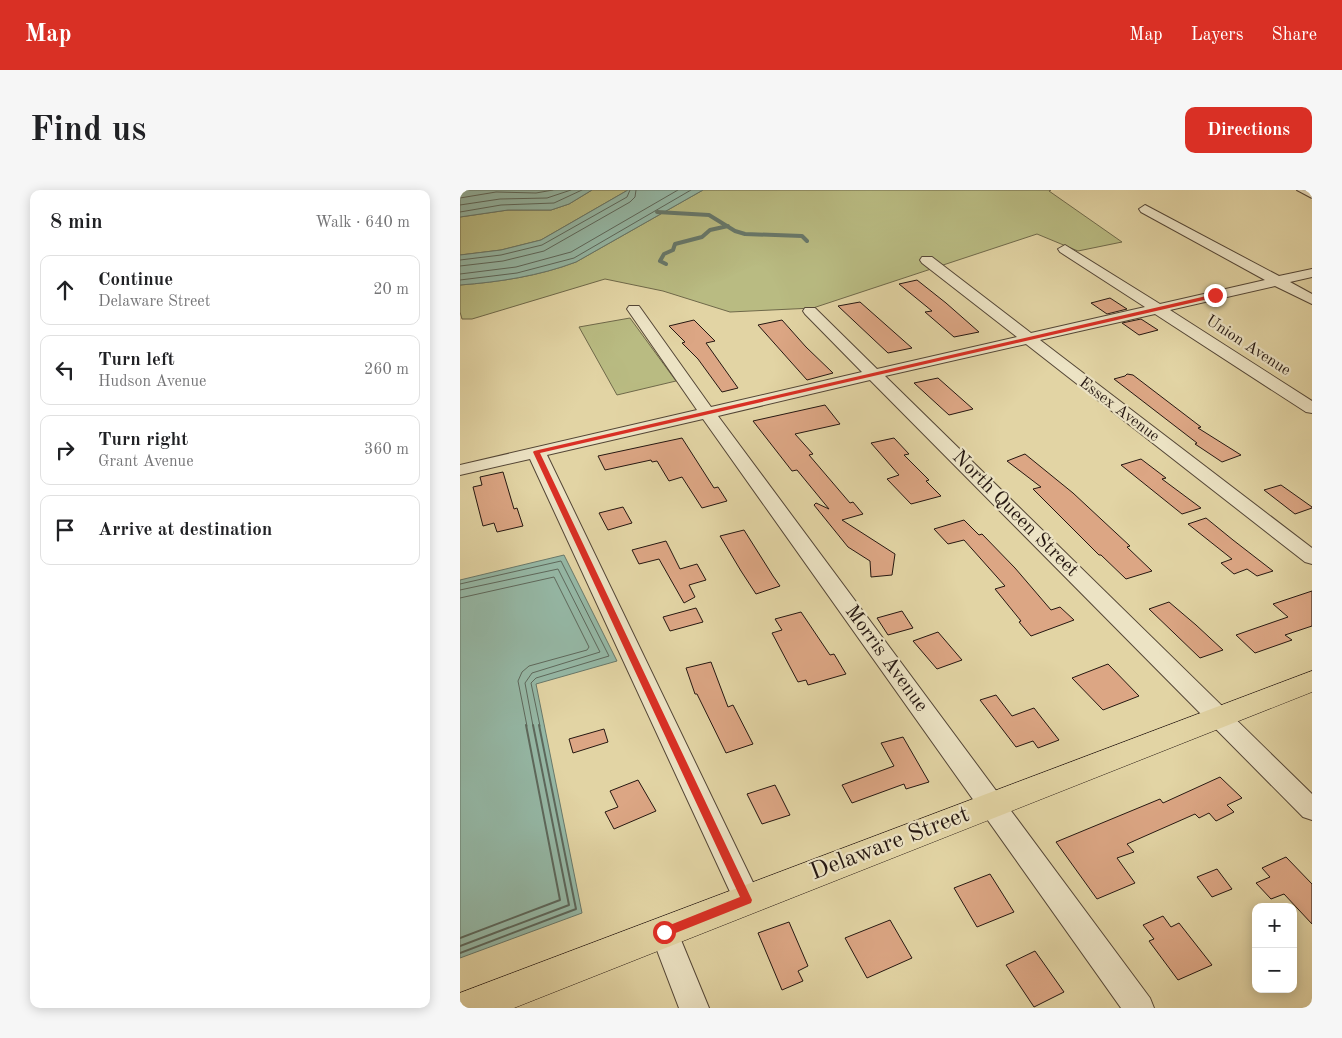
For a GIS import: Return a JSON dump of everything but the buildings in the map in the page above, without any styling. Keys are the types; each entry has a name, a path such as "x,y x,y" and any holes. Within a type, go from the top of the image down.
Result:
{"main road":[{"name":"Delaware Street","path":"468,1008 1312,681"}],"street":[{"path":"1302,190 1312,194"},
{"path":"1145,209 1312,300"},
{"name":"Union Avenue","path":"1065,249 1312,408"},
{"name":"Essex Avenue","path":"926,260 1312,558"},
{"path":"460,470 1312,273"},
{"name":"Morris Avenue","path":"634,309 707,413 1139,1008"},
{"name":"North Queen Street","path":"810,311 1312,810"},
{"path":"536,452 747,900"},
{"path":"664,932 694,1008"}],"green space":[{"path":"592,190 628,190 541,240 501,250 460,255 460,217 508,210 551,210 569,204"},
{"path":"703,190 1051,190 1049,191 1122,242 1078,251 1037,234 813,308 730,312 663,291 605,279 472,319 462,319 460,312 460,285 519,278 576,262"},
{"path":"630,318 676,381 617,395 579,327"}],"water":[{"path":"460,190 592,190 569,204 551,210 508,210 460,217"},
{"path":"628,190 703,190 576,262 519,278 460,285 460,255 501,250 541,240"},
{"path":"564,555 617,661 536,684 582,913 460,958 460,580"}],"waterway":[{"path":"657,212 709,215 727,226"},
{"path":"666,264 660,261 664,254 673,250 675,244 702,237 710,230 727,226"},
{"path":"727,226 745,234 802,236 807,241"}],"route":[{"path":"664,932 747,900 536,452 1215,295"}]}
